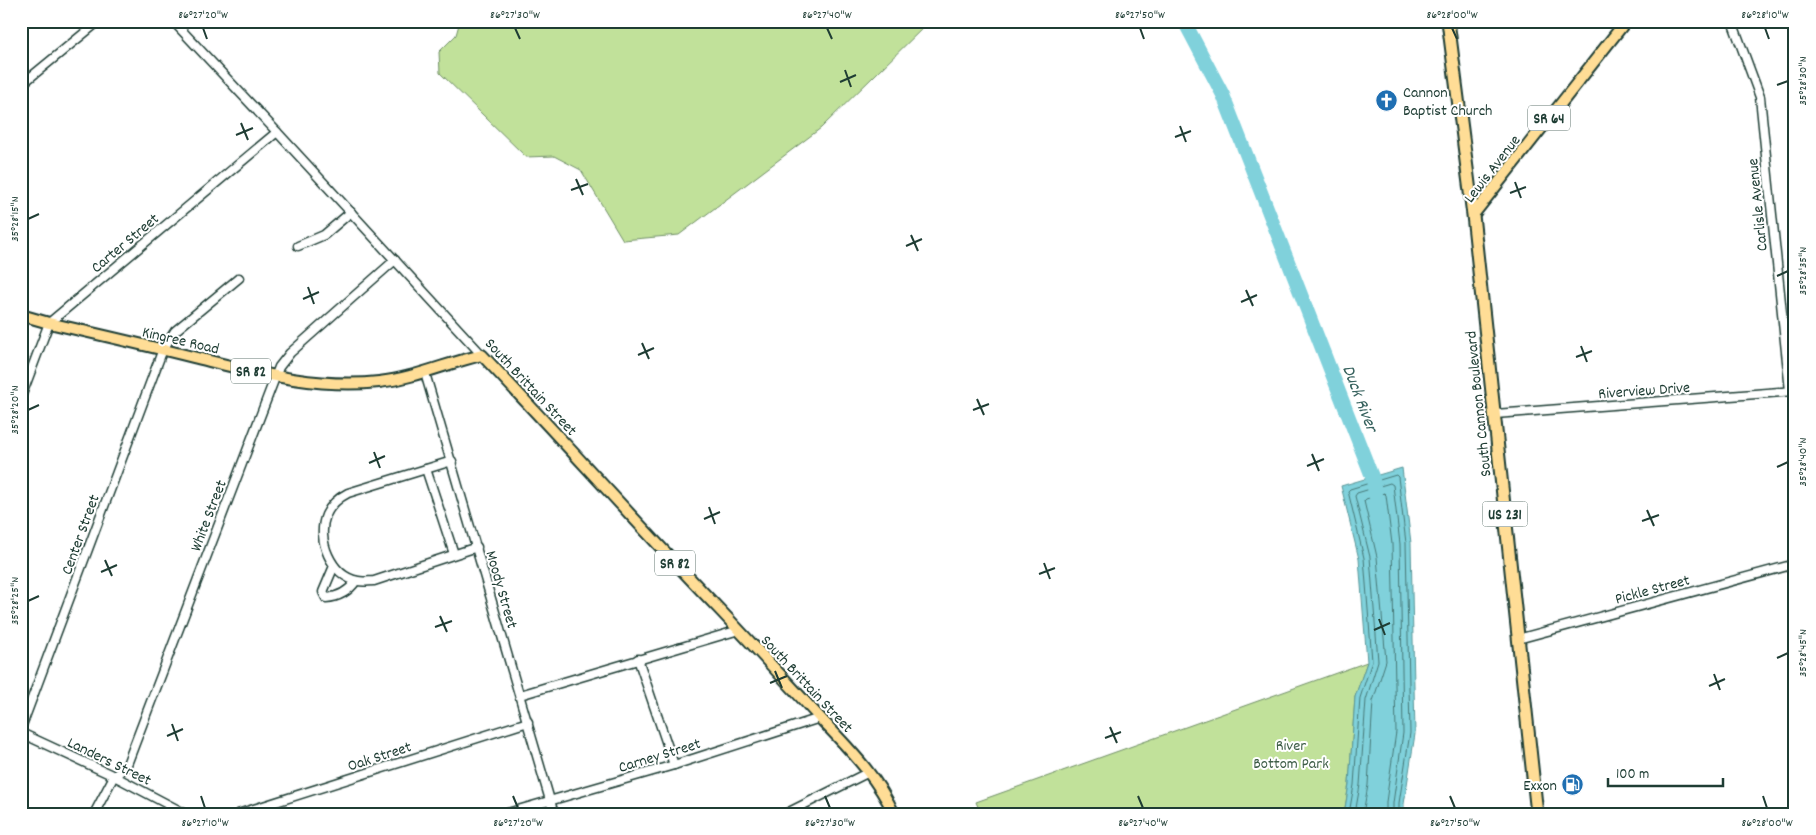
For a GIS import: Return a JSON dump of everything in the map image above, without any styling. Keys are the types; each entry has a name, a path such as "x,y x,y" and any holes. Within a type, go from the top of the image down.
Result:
{"highway":[{"name":"South Cannon Boulevard","path":"1448,21 1473,215 1537,814"}],"main road":[{"name":"Lewis Avenue","path":"1473,215 1626,21"},
{"name":"Kingree Road","path":"21,315 163,350 308,382 346,384 392,380 425,373 482,355"},
{"name":"South Brittain Street","path":"482,355 869,772"},
{"name":"SR 82","path":"869,772 884,792 894,814"}],"street":[{"path":"21,85 99,21"},
{"name":"South Brittain Street","path":"173,21 278,132 482,355"},
{"name":"Carlisle Avenue","path":"1732,21 1760,97 1792,391"},
{"name":"Carter Street","path":"22,393 49,323 278,132"},
{"path":"298,246 324,235 350,212"},
{"name":"White Street","path":"94,814 114,776 126,767 279,367 290,354 395,260"},
{"name":"Center Street","path":"21,728 163,350 175,331 239,278"},
{"name":"Moody Street","path":"425,373 554,814"},
{"name":"Riverview Drive","path":"1495,414 1792,391"},
{"path":"452,461 348,493 339,498 331,506 323,525 325,547 334,566 340,572 356,581 374,581 477,547"},
{"path":"426,468 454,554"},
{"name":"Pickle Street","path":"1518,639 1795,564"},
{"path":"334,566 324,592 326,598 350,590 356,581"},
{"path":"520,695 739,630"},
{"path":"638,659 674,764"},
{"name":"Carney Street","path":"504,814 674,764 820,718"},
{"name":"Oak Street","path":"238,814 528,722"},
{"name":"Landers Street","path":"21,733 114,776 186,814"},
{"path":"785,814 869,772"}],"green space":[{"path":"460,21 930,21 821,128 679,235 623,240 581,170 554,156 526,157 440,73 439,52 456,35"},
{"name":"River Bottom Park","path":"1367,662 1355,697 1349,784 1344,814 981,814 976,802"}],"water":[{"path":"1402,468 1411,543 1415,734 1404,814 1344,814 1349,784 1355,697 1367,662 1359,559 1341,486"}],"waterway":[{"name":"Duck River","path":"1184,21 1223,95 1373,479 1375,495"}],"place":[{"name":"Cannon Baptist Church","path":"1387,100"},
{"name":"Exxon","path":"1573,784"}]}
